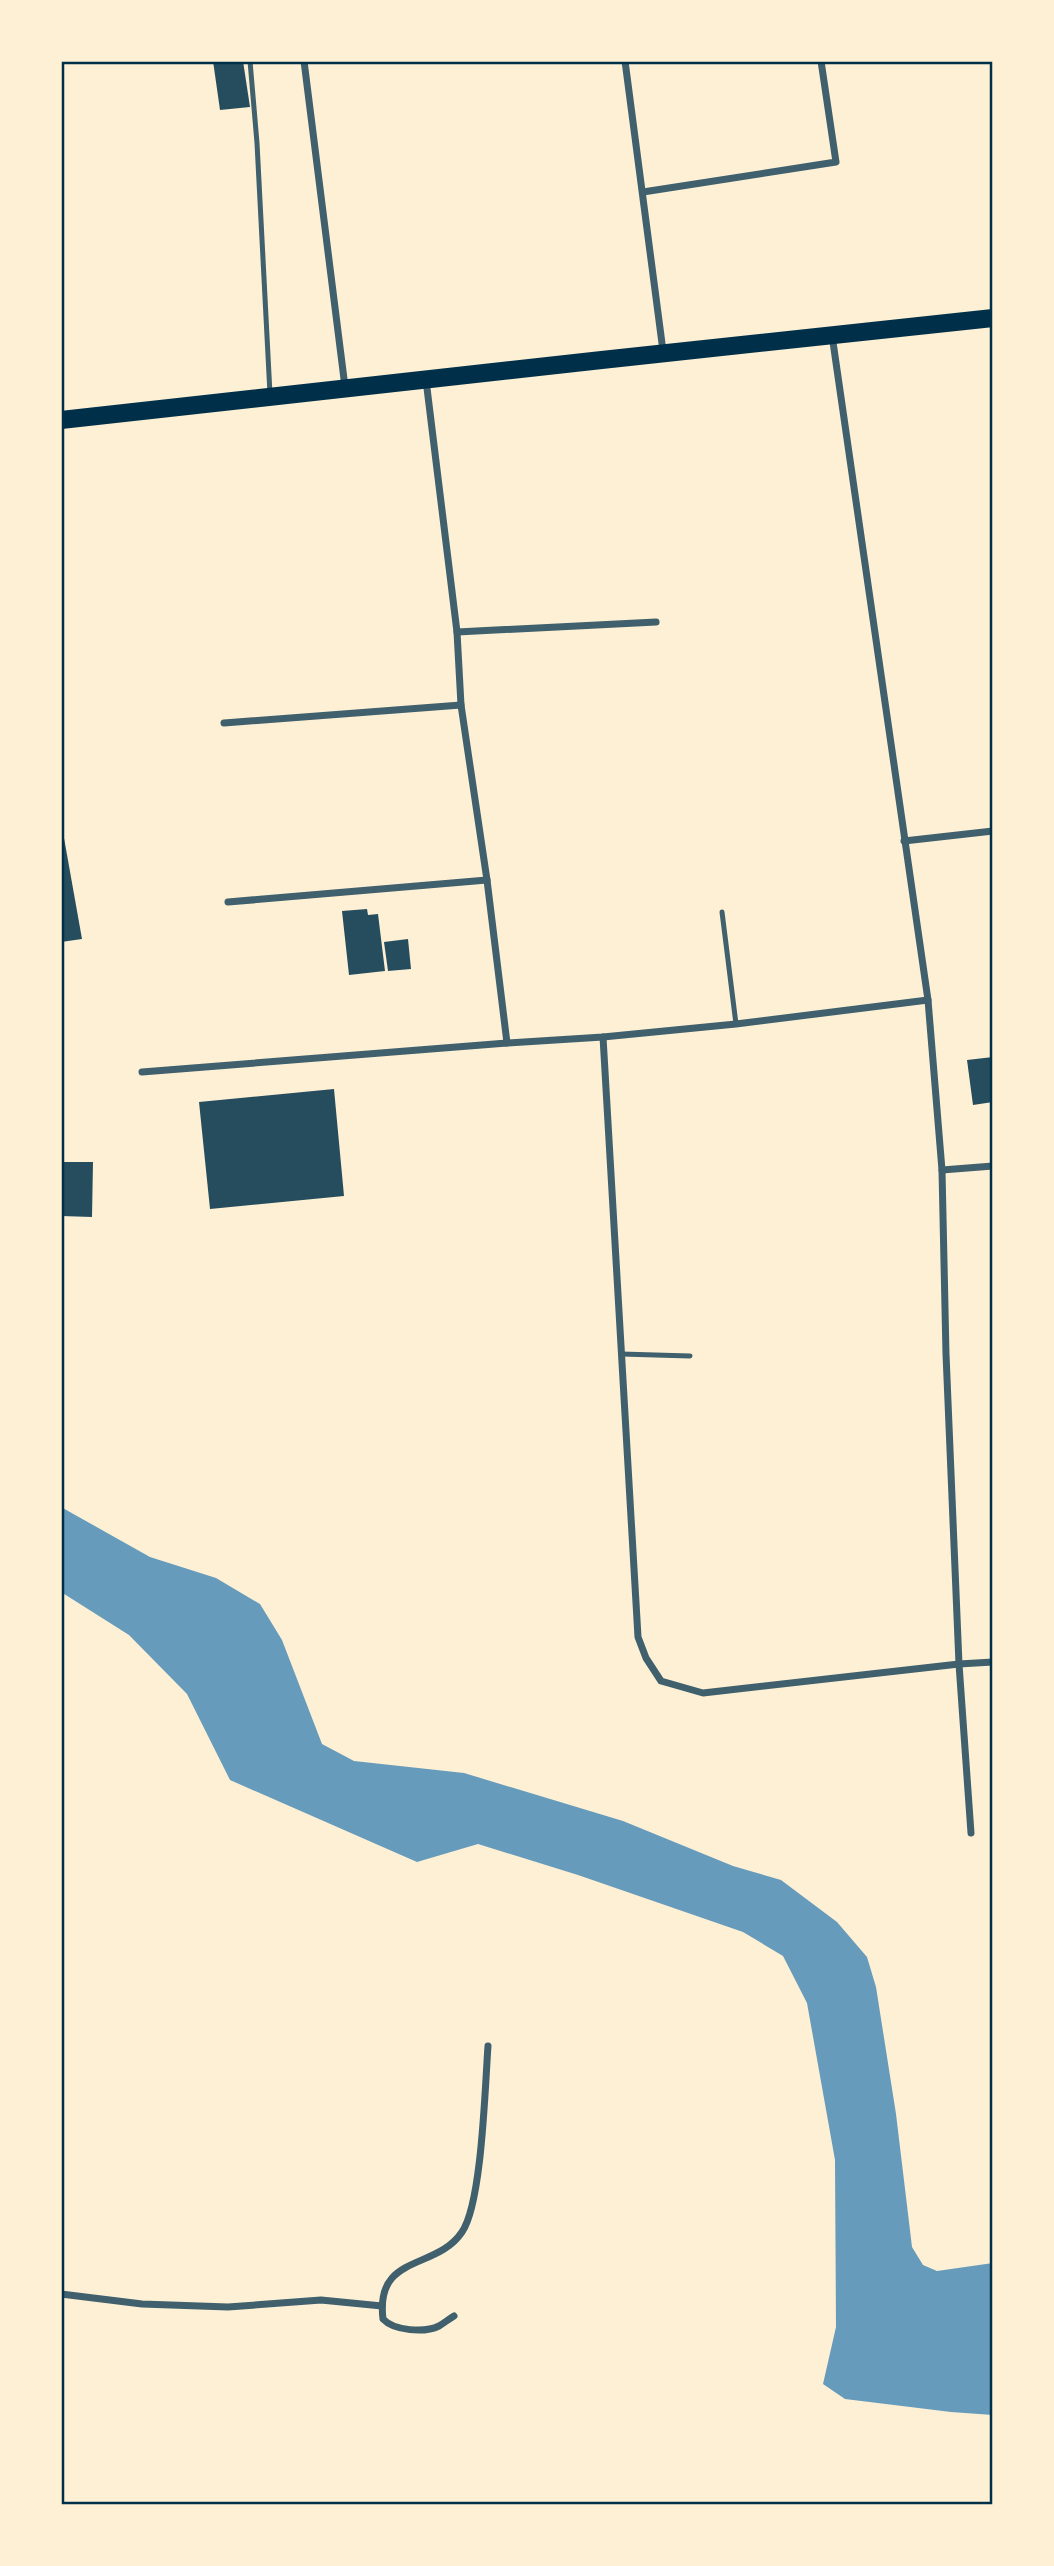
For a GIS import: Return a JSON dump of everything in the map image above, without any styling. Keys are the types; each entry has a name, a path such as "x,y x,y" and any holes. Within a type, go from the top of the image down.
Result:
{"main road":[{"path":"61,420 663,351 993,318"}],"street":[{"path":"304,61 345,389"},
{"path":"625,61 663,351"},
{"path":"643,192 836,162 821,61"},
{"path":"832,335 928,999 942,1170 946,1354 959,1664 971,1833"},
{"path":"426,379 457,632 461,705 487,880 507,1043"},
{"path":"457,632 656,622"},
{"path":"224,723 461,705"},
{"path":"904,841 993,831"},
{"path":"228,902 487,880"},
{"path":"142,1072 603,1038 928,999"},
{"path":"603,1038 638,1637 646,1658 661,1681 703,1693 993,1662"},
{"path":"942,1170 993,1166"},
{"path":"454,2316 439,2326 425,2330 394,2326 383,2319 384,2288 389,2280 403,2269 457,2240 465,2228 474,2194 488,2046"},
{"path":"61,2294 142,2304 228,2307 321,2300 382,2306"}],"lane":[{"path":"250,61 257,143 270,397"},
{"path":"722,912 736,1024"},
{"path":"621,1354 690,1356"}],"water":[{"path":"61,1507 150,1557 216,1578 260,1604 282,1640 322,1744 354,1761 464,1773 623,1821 733,1866 781,1880 837,1922 867,1957 876,1987 896,2114 912,2247 923,2265 937,2271 993,2263 993,2415 845,2399 823,2384 836,2327 835,2160 807,2003 783,1956 743,1932 478,1844 417,1862 230,1780 187,1694 129,1635 61,1592"}],"building":[{"path":"213,61 243,61 250,107 220,110"},
{"path":"61,821 82,939 61,942"},
{"path":"367,909 368,915 378,914 385,971 349,975 342,911"},
{"path":"408,939 411,969 388,971 384,942"},
{"path":"993,1057 993,1102 973,1105 967,1060"},
{"path":"334,1089 344,1196 210,1209 199,1102"},
{"path":"61,1162 93,1162 92,1217 61,1216"}]}
